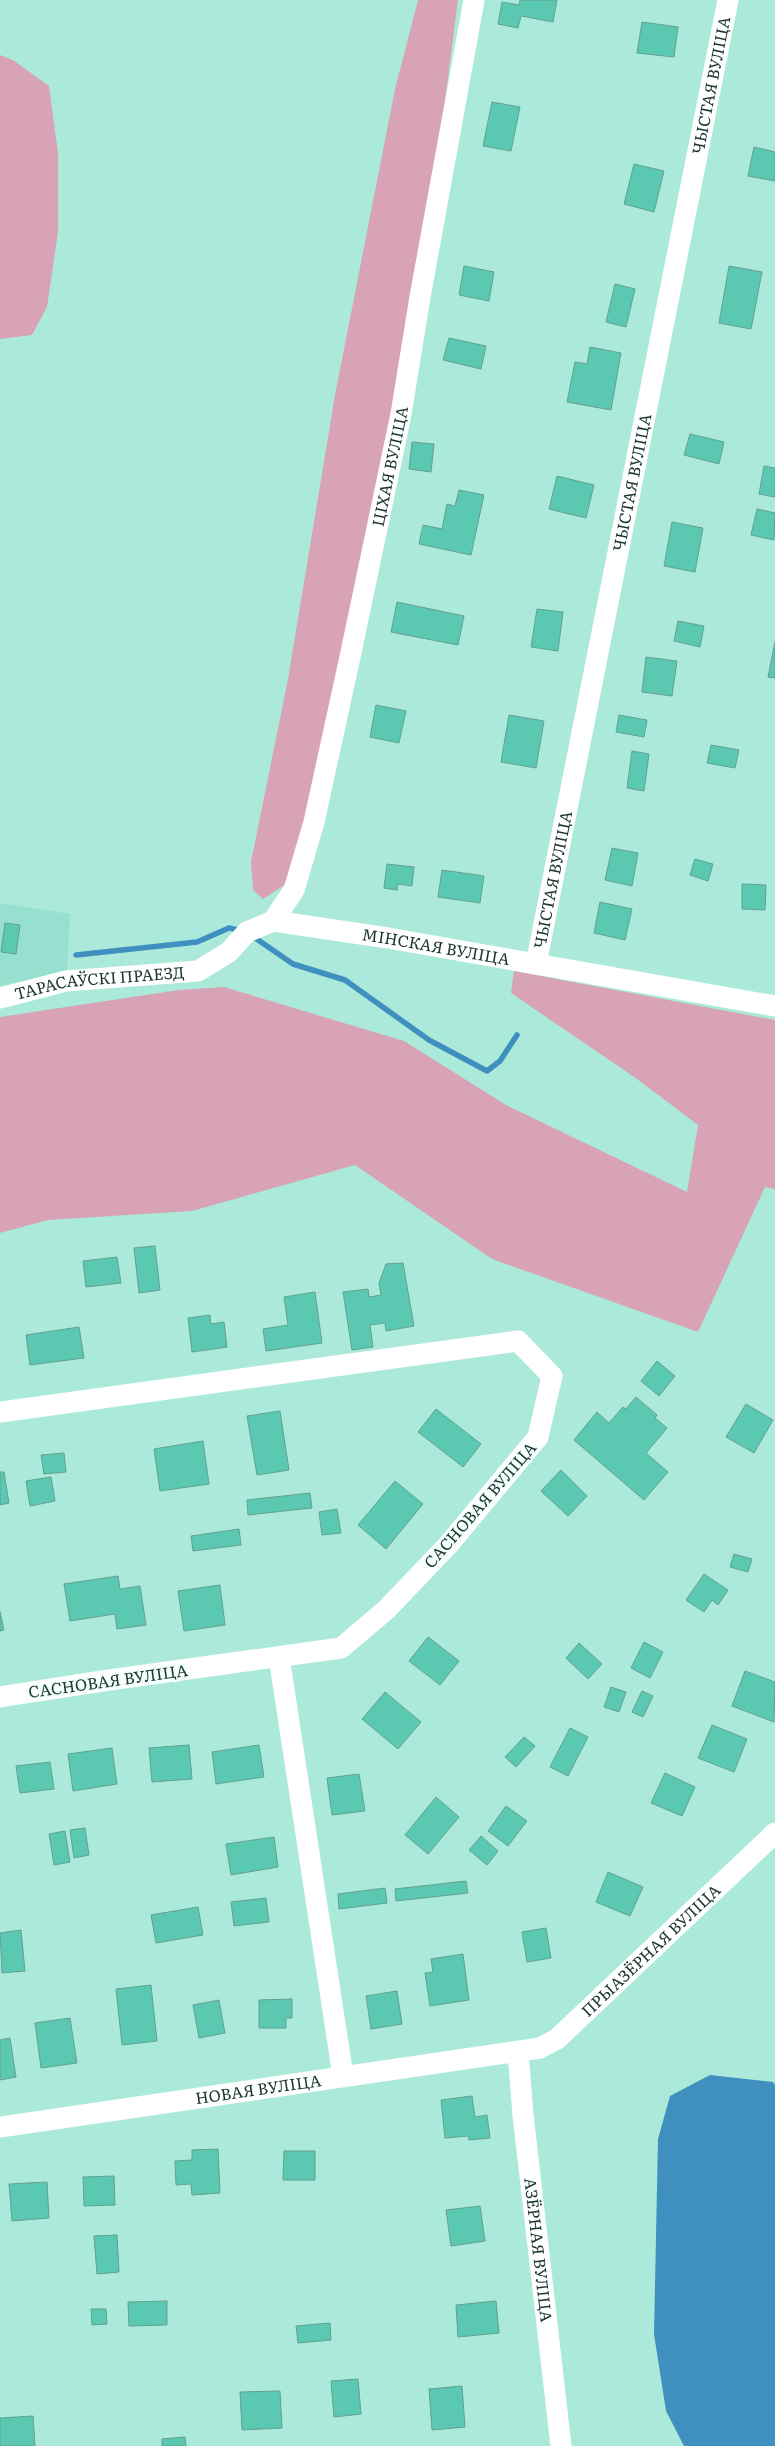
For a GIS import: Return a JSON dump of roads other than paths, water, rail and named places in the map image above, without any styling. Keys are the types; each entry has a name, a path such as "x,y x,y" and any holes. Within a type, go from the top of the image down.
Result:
{"street":[{"name":"ЦІХАЯ ВУЛІЦА","path":"273,921 294,890 314,822 348,667 401,414 420,297 474,0"},
{"name":"ЧЫСТАЯ ВУЛІЦА","path":"536,964 728,0"},
{"name":"МІНСКАЯ ВУЛІЦА","path":"273,921 388,938 775,1006"},
{"name":"ТАРАСАЎСКІ ПРАЕЗД","path":"0,998 66,981 198,971 229,952 247,932 273,921"},
{"name":"САСНОВАЯ ВУЛІЦА","path":"0,1412 518,1340 552,1376 538,1437 449,1544 386,1610 340,1648 0,1697"},
{"path":"280,1657 342,2076"},
{"name":"ПРЫАЗЁРНАЯ ВУЛІЦА","path":"518,2052 540,2048 558,2039 775,1833"},
{"name":"НОВАЯ ВУЛІЦА","path":"0,2127 518,2052"},
{"name":"АЗЁРНАЯ ВУЛІЦА","path":"518,2052 523,2115 561,2446"}],"water":[{"path":"710,2075 773,2082 775,2085 775,2446 684,2446 666,2411 654,2334 658,2139 670,2096"}],"waterway":[{"path":"76,955 197,942 229,928 243,931"},
{"path":"251,935 293,964 345,980 429,1040 487,1071 500,1061 517,1035"}]}
